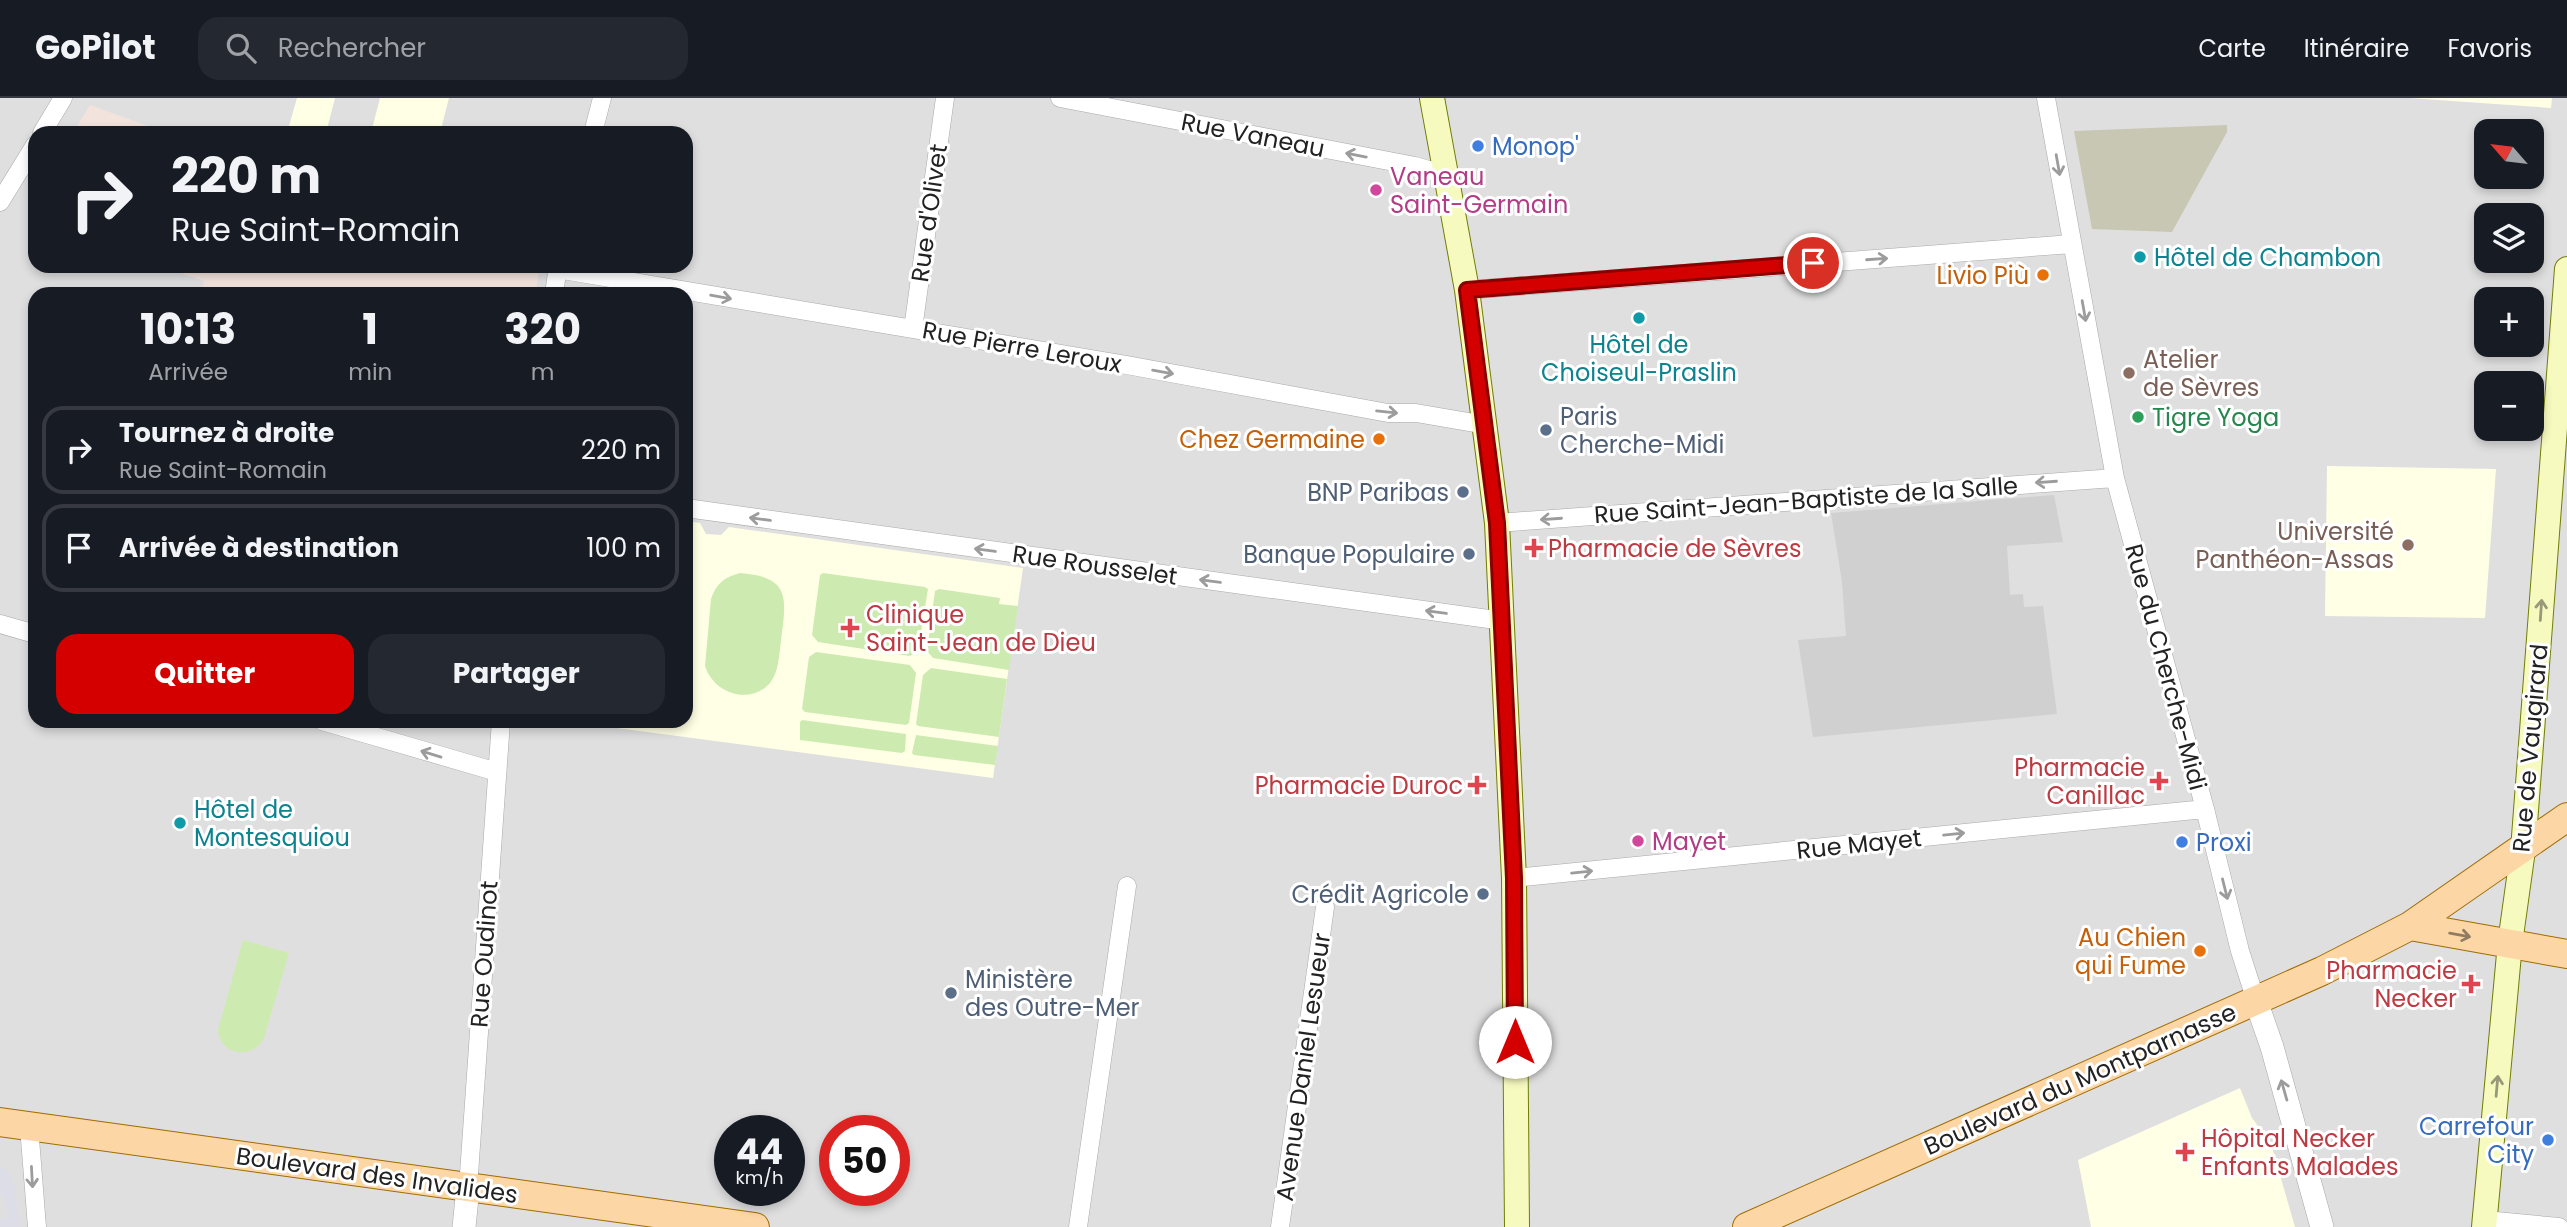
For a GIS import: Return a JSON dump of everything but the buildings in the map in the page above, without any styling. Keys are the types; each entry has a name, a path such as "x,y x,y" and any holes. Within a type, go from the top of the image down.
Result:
{"main road":[{"path":"1432,98 1467,290 1497,523 1514,878 1517,1227"},
{"name":"Rue de Vaugirard","path":"2484,1224 2510,943 2522,850 2567,269"},
{"name":"Boulevard du Montparnasse","path":"1747,1227 2306,979 2410,926 2567,817"},
{"path":"2410,926 2567,954"},
{"name":"Boulevard des Invalides","path":"0,1122 755,1227"}],"street":[{"path":"46,126 63,98"},
{"path":"595,126 602,98"},
{"name":"Rue d'Olivet","path":"913,329 945,98"},
{"name":"Rue Vaneau","path":"1060,98 1415,166 1446,175"},
{"name":"Rue du Cherche-Midi","path":"2046,98 2115,478 2205,809 2240,951 2272,1047 2322,1227"},
{"path":"0,202 28,156"},
{"path":"1467,290 2072,244"},
{"name":"Rue Pierre Leroux","path":"587,273 669,287"},
{"name":"Rue Pierre Leroux","path":"693,291 1388,413 1416,413 1486,425"},
{"name":"Rue Saint-Jean-Baptiste de la Salle","path":"1497,523 2115,478"},
{"name":"Rue Rousselet","path":"693,509 1503,621"},
{"path":"0,624 28,632"},
{"path":"346,728 497,772"},
{"name":"Rue Oudinot","path":"468,1188 500,728"},
{"name":"Rue Mayet","path":"1514,878 2205,809"},
{"path":"1078,1227 1126,886"},
{"name":"Avenue Daniel Lesueur","path":"1280,1227 1325,907"},
{"path":"29,1126 37,1227"},
{"path":"464,1227 468,1188"},
{"path":"2484,1224 2559,1227"}],"shaded area":[{"path":"0,98 2567,98 2567,1227 0,1227"},
{"path":"297,98 335,98 328,126 289,126"},
{"path":"380,98 449,98 442,126 373,126"},
{"path":"2409,98 2552,98 2551,108"},
{"path":"90,105 148,126 77,126"},
{"path":"2227,125 2227,132 2172,232 2092,229 2074,131"},
{"path":"181,273 539,273 537,287 202,287 204,281"},
{"name":"Université Panthéon-Assas","path":"2327,466 2496,469 2485,618 2325,616"},
{"path":"2054,495 2063,542 2007,546 2010,595 2023,594 2024,607 2043,606 2057,714 1813,737 1798,640 1846,636 1842,582 1831,513"},
{"name":"Clinique Saint-Jean de Dieu","path":"693,522 700,523 706,534 721,535 729,527 1023,568 993,778 617,728 693,728"},
{"name":"Hôpital Necker Enfants Malades","path":"2240,1088 2252,1118 2271,1144 2295,1227 2091,1227 2078,1160"},
{"path":"0,1165 15,1185 20,1227 0,1227 0,1219 8,1217 6,1203 0,1193"}],"green space":[{"path":"740,573 769,579 777,585 784,602 780,652 775,674 762,690 743,695 724,689 716,683 705,666 711,599 721,582"},
{"path":"823,573 928,589 918,650 910,656 818,642 812,635 820,575"},
{"path":"939,589 1000,598 999,604 1018,606 1009,670 933,658 927,651 935,591"},
{"path":"816,652 910,665 916,673 909,723 906,725 805,712 802,709 809,657"},
{"path":"931,668 1007,679 999,737 916,724 923,675"},
{"path":"802,720 906,734 905,751 902,753 800,740"},
{"path":"916,735 998,746 995,765 914,755 912,753"},
{"path":"243,940 289,953 264,1038 252,1050 237,1052 224,1045 218,1030"}],"place":[{"name":"Monop'","path":"1478,146"},
{"name":"Vaneau Saint-Germain","path":"1376,190"},
{"name":"Hôtel de Chambon","path":"2140,257"},
{"name":"Livio Più","path":"2043,275"},
{"name":"Hôtel de Choiseul-Praslin","path":"1639,318"},
{"name":"Atelier de Sèvres","path":"2129,373"},
{"name":"Tigre Yoga","path":"2138,417"},
{"name":"Paris Cherche-Midi","path":"1546,430"},
{"name":"Chez Germaine","path":"1379,439"},
{"name":"BNP Paribas","path":"1463,492"},
{"name":"Université Panthéon-Assas","path":"2408,545"},
{"name":"Pharmacie de Sèvres","path":"1534,548"},
{"name":"Banque Populaire","path":"1469,554"},
{"name":"Clinique Saint-Jean de Dieu","path":"850,628"},
{"name":"Pharmacie Canillac","path":"2159,781"},
{"name":"Pharmacie Duroc","path":"1477,785"},
{"name":"Hôtel de Montesquiou","path":"180,823"},
{"name":"Mayet","path":"1638,841"},
{"name":"Proxi","path":"2182,842"},
{"name":"Crédit Agricole","path":"1483,894"},
{"name":"Au Chien qui Fume","path":"2200,951"},
{"name":"Pharmacie Necker","path":"2471,984"},
{"name":"Ministère des Outre-Mer","path":"951,993"},
{"name":"Carrefour City","path":"2548,1140"},
{"name":"Hôpital Necker Enfants Malades","path":"2185,1152"}],"route":[{"path":"1515,1042 1514,878 1497,523 1467,290 1813,263"}]}
